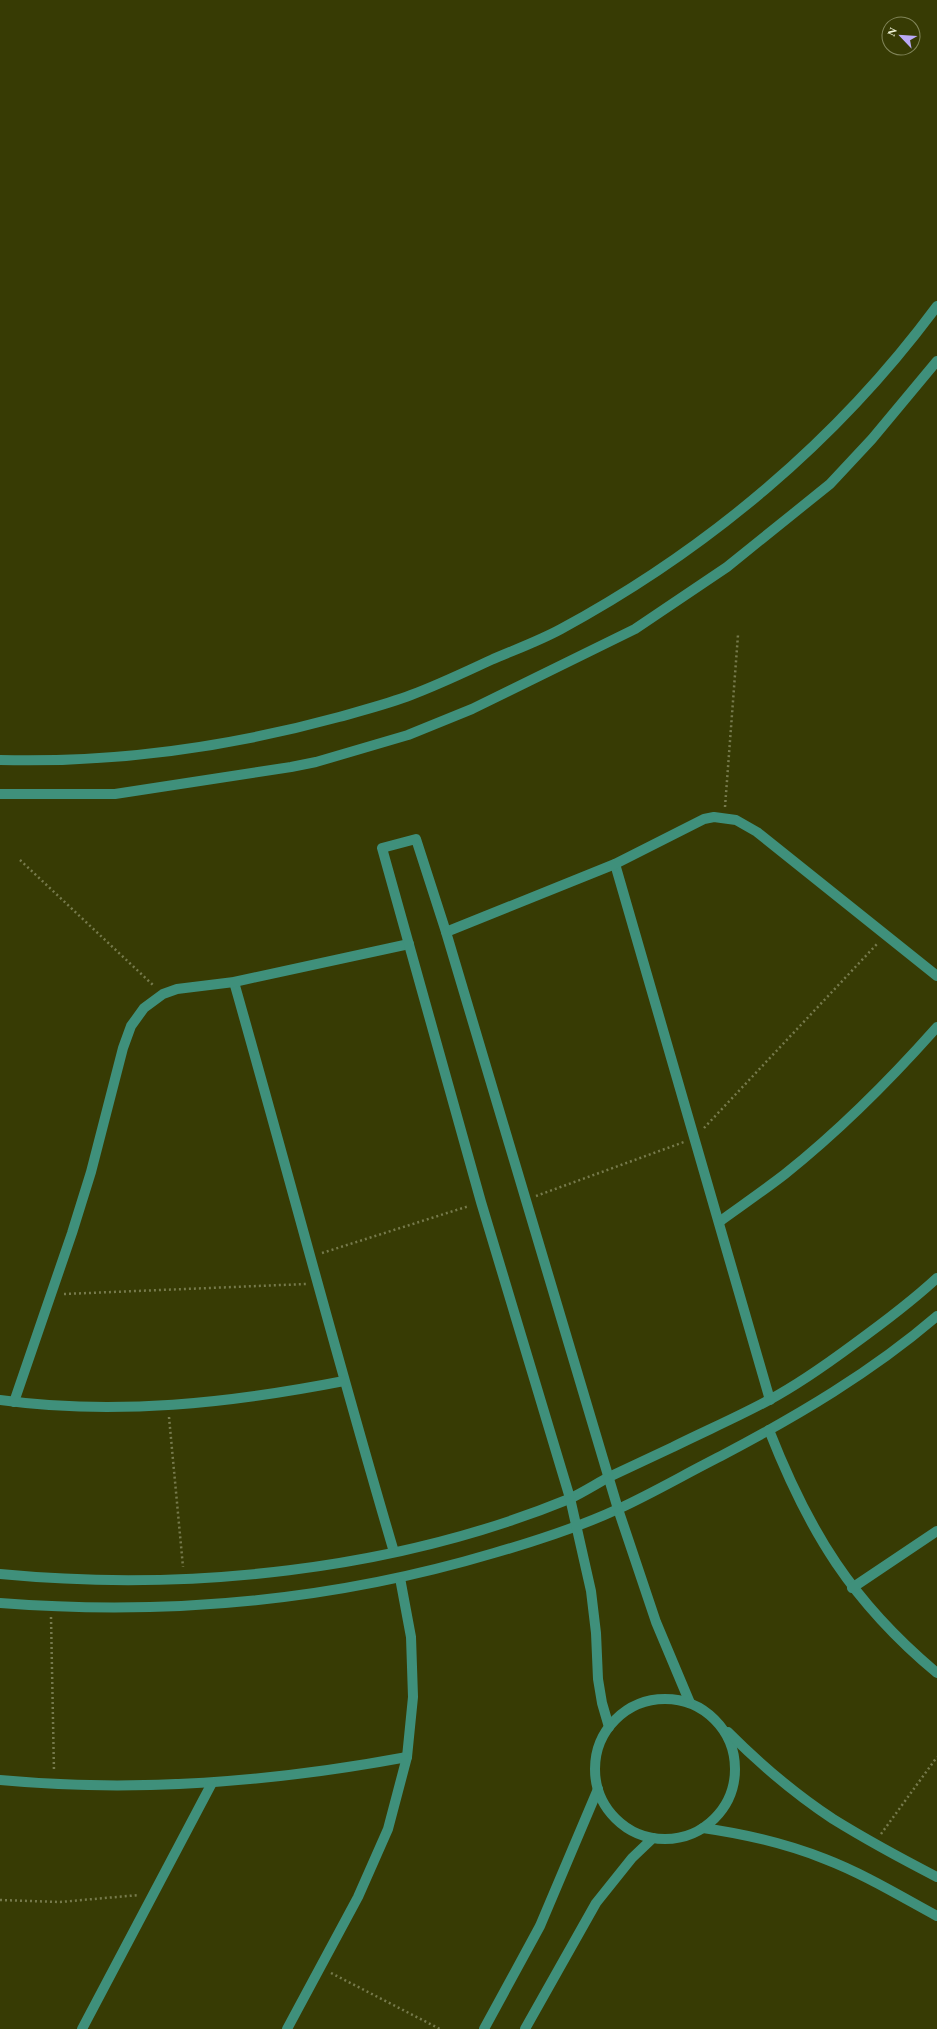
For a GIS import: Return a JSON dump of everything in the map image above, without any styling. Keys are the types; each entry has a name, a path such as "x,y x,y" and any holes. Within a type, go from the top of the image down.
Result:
{"street":[{"path":"0,760 96,758 170,751 240,740 308,725 411,696 558,631 648,576 731,517 771,485 850,411 890,366 937,306"},
{"path":"0,794 114,794 291,767 316,762 408,734 505,694 635,629 727,567 830,484 872,439 937,361"},
{"path":"446,932 615,864 695,823 714,817 736,820 752,829 937,976"},
{"path":"609,1727 602,1703 598,1679 596,1633 591,1591 570,1498 481,1202 382,848 416,838 446,932 608,1478 656,1622 690,1703"},
{"path":"615,864 770,1400"},
{"path":"14,1402 53,1294 91,1172 125,1040 131,1026 144,1008 163,994 177,989 191,986 234,982 409,944"},
{"path":"234,982 319,1284 344,1381 394,1552"},
{"path":"719,1222 785,1174 847,1120 906,1062 937,1026"},
{"path":"0,1574 44,1578 114,1581 184,1580 254,1574 317,1566 394,1552 483,1528 570,1498 608,1478 770,1400 826,1364 910,1303 937,1278"},
{"path":"0,1603 51,1607 122,1608 192,1606 270,1600 332,1591 400,1578 518,1546 576,1526 618,1509 770,1430 826,1397 879,1360 937,1316"},
{"path":"0,1400 94,1406 168,1405 234,1400 344,1381"},
{"path":"770,1430 787,1475 806,1515 828,1553 852,1588 910,1651 937,1673"},
{"path":"852,1588 937,1531"},
{"path":"286,2029 358,1897 388,1829 407,1757 413,1697 411,1637 400,1578"},
{"path":"721,1726 728,1737 734,1755 735,1774 733,1787 722,1810 703,1828 679,1838 653,1838 629,1829 619,1822 610,1812 598,1789 596,1763 602,1738 609,1727 628,1709 646,1702 665,1698 690,1703 702,1708 756,1759 793,1790 832,1818 874,1844 937,1877"},
{"path":"0,1780 54,1784 133,1786 212,1783 341,1770 407,1757"},
{"path":"82,2029 212,1783"},
{"path":"484,2029 540,1926 598,1789"},
{"path":"703,1828 765,1839 825,1859 854,1871 937,1916"},
{"path":"525,2029 596,1903 632,1858 653,1838"}],"path":[{"path":"724,818 738,634"},
{"path":"20,860 163,994"},
{"path":"526,1200 694,1138 885,935"},
{"path":"311,1256 481,1202"},
{"path":"53,1294 319,1284"},
{"path":"168,1405 184,1580"},
{"path":"51,1607 54,1784"},
{"path":"874,1844 937,1757"},
{"path":"0,1900 60,1902 154,1893"},
{"path":"320,1967 440,2029"}]}
